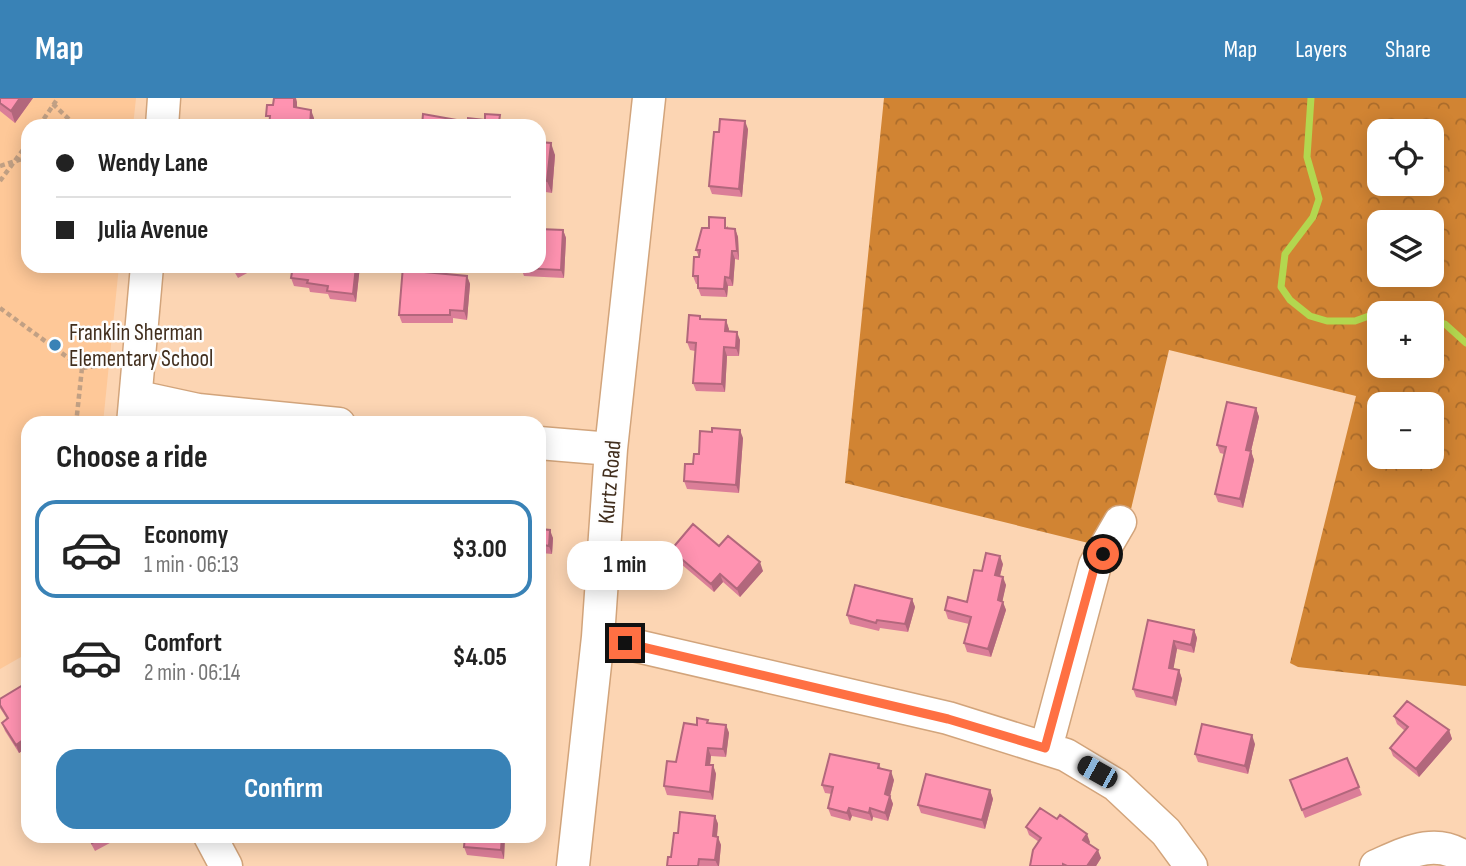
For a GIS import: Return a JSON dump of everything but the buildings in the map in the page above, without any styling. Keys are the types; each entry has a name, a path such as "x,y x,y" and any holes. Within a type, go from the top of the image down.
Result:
{"street":[{"path":"162,119 164,98"},
{"name":"Kurtz Road","path":"573,866 597,637 611,449 649,98"},
{"path":"146,273 135,410 198,410 258,416"},
{"path":"546,444 611,449"},
{"path":"1045,748 1095,565 1120,522"},
{"path":"597,637 948,719 1066,755 1116,785 1166,832 1191,866"},
{"path":"214,843 226,866"},
{"path":"1376,866 1419,848 1444,848 1466,859"}],"path":[{"path":"43,119 58,98"},
{"path":"53,104 69,119"},
{"path":"0,181 21,154"},
{"path":"0,166 21,159"},
{"path":"0,308 82,368 139,363"},
{"path":"77,416 82,368"}],"shaded area":[{"name":"Franklin Sherman Elementary School","path":"0,98 136,98 134,119 21,119 21,273 118,273 104,416 21,416 21,657 0,669"}],"green space":[{"path":"884,98 1466,98 1466,686 1298,667 1290,663 1356,396 1169,350 1121,551 845,483"}],"waterway":[{"path":"1311,98 1307,157 1319,199 1313,217 1285,254 1281,287 1290,300 1310,316 1327,321 1355,321 1367,317"},
{"path":"1444,324 1466,343"}],"place":[{"name":"Franklin Sherman Elementary School","path":"55,345"}],"route":[{"path":"625,643 948,719 1045,748 1095,565 1103,554"}]}
